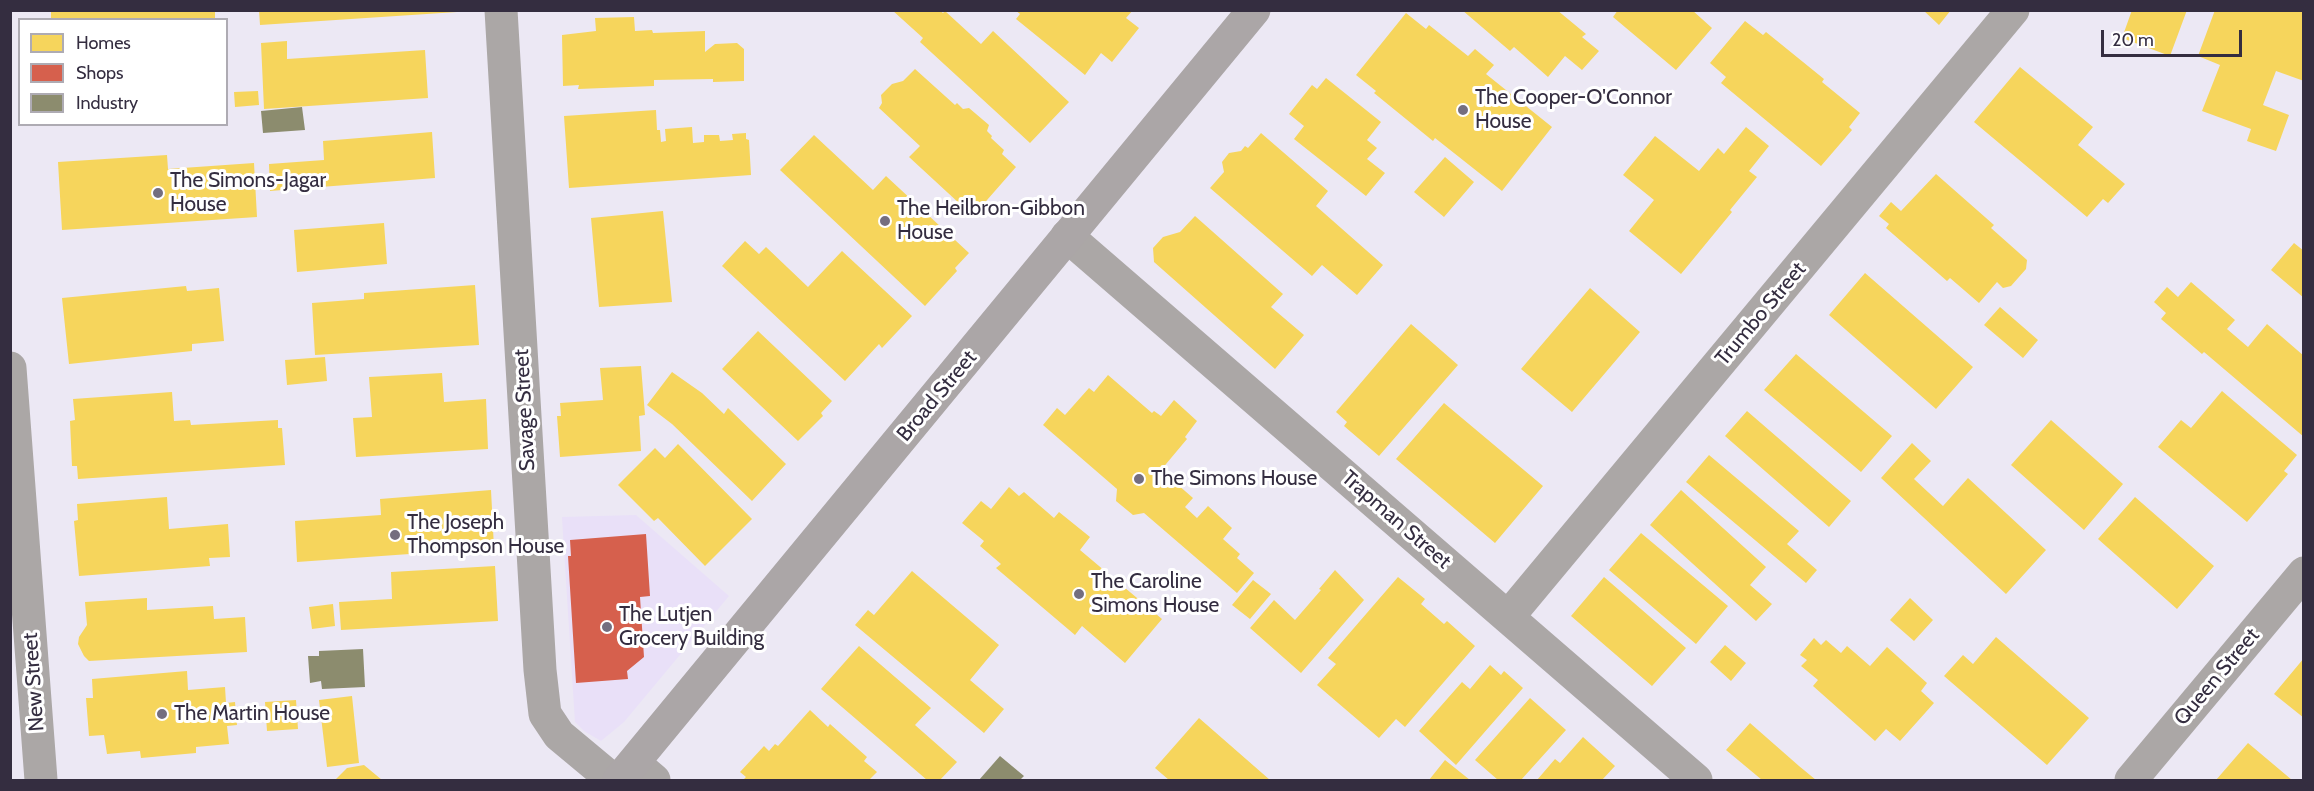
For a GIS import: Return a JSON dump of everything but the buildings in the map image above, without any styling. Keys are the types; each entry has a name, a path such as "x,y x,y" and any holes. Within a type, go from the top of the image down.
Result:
{"main road":[{"name":"Broad Street","path":"630,776 1254,10"}],"street":[{"name":"Savage Street","path":"501,10 540,670 545,714 559,735 630,776"},
{"name":"Trumbo Street","path":"1508,617 2013,10"},
{"name":"Trapman Street","path":"1068,236 1696,780"},
{"name":"New Street","path":"10,368 41,780"},
{"name":"Queen Street","path":"2131,780 2304,573"}],"shaded area":[{"path":"636,515 729,596 624,722 601,741 584,731 575,722 562,517"}],"place":[{"name":"The Cooper-O'Connor House","path":"1463,110"},
{"name":"The Simons-Jagar House","path":"158,193"},
{"name":"The Heilbron-Gibbon House","path":"885,221"},
{"name":"The Simons House","path":"1139,479"},
{"name":"The Joseph Thompson House","path":"395,535"},
{"name":"The Caroline Simons House","path":"1079,594"},
{"name":"The Lutjen Grocery Building","path":"607,627"},
{"name":"The Martin House","path":"162,714"}]}
